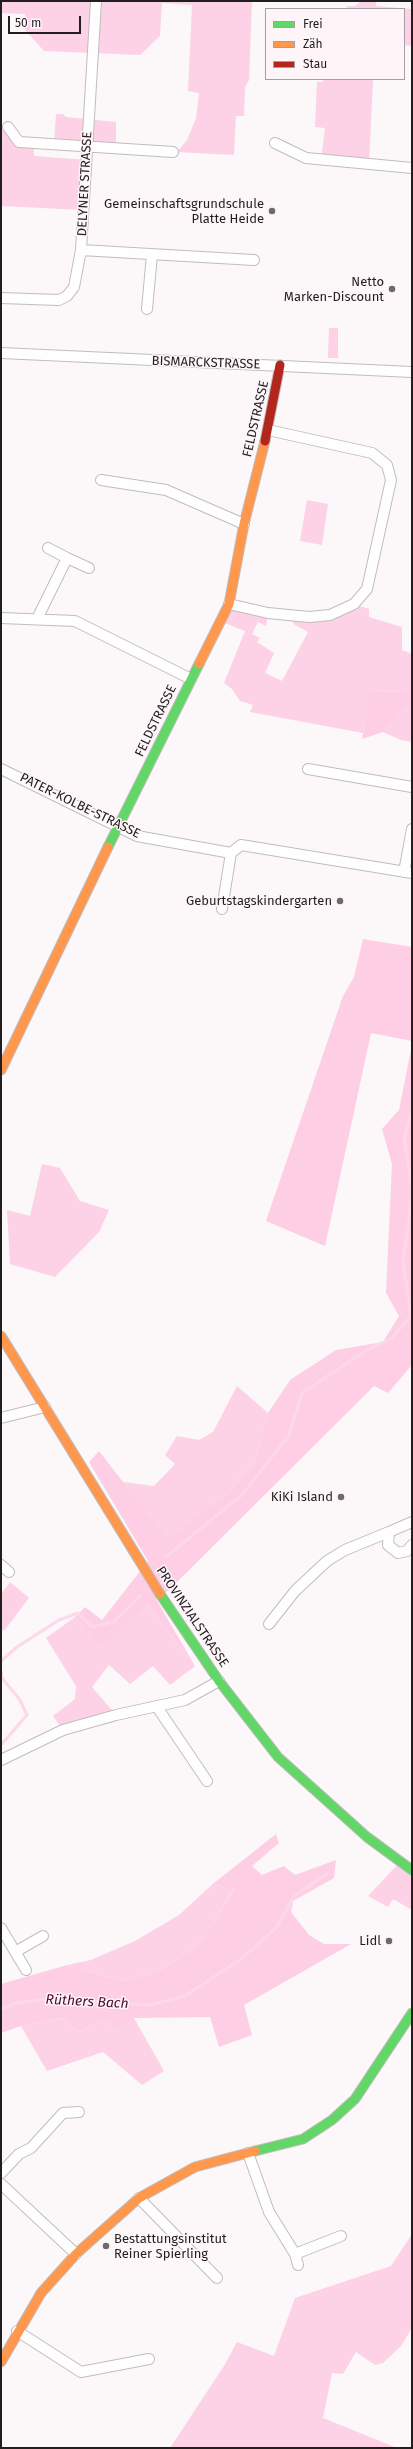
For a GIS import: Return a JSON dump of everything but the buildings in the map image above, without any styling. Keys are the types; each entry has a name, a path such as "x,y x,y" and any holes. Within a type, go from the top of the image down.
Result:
{"street":[{"name":"DELYNER STRASSE","path":"1,298 59,300 67,296 74,287 81,250 96,1"},
{"path":"8,127 19,142 174,152"},
{"path":"275,142 306,158 412,168"},
{"path":"81,250 254,260"},
{"path":"147,309 152,255"},
{"name":"BISMARCKSTRASSE","path":"1,353 412,372"},
{"name":"FELDSTRASSE","path":"1,1070 62,938 120,827 191,679 229,604 244,524 268,430 280,365"},
{"path":"229,604 268,613 310,617 330,615 354,604 367,589 391,480 387,465 372,453 268,430"},
{"path":"101,480 166,490 244,524"},
{"path":"48,548 89,568"},
{"path":"37,619 67,558"},
{"path":"1,618 75,621 191,679"},
{"name":"PATER-KOLBE-STRASSE","path":"1,769 137,836 231,853"},
{"path":"308,769 412,787"},
{"path":"222,910 231,853 241,845 408,872 412,829"},
{"name":"PROVINZIALSTRASSE","path":"1,1336 147,1574 220,1681 278,1756 367,1837 412,1870"},
{"path":"1,1418 45,1407"},
{"path":"269,1624 295,1591 327,1561 345,1550 412,1522"},
{"path":"389,1532 388,1545 398,1552 407,1551 412,1544"},
{"path":"1,1565 9,1572"},
{"path":"1,1760 64,1730 116,1715 185,1700 220,1681"},
{"path":"157,1707 208,1781"},
{"path":"1,1928 26,1970"},
{"path":"15,1952 43,1936"},
{"path":"1,2362 17,2331 41,2293 76,2254 139,2198 171,2179 197,2167 303,2139 332,2120 356,2099 412,2013"},
{"path":"1,2172 19,2154 31,2148 63,2113 79,2112"},
{"path":"248,2153 269,2212 295,2254 298,2265"},
{"path":"1,2184 76,2254"},
{"path":"139,2198 217,2278"},
{"path":"295,2254 341,2236"},
{"path":"17,2331 81,2372 148,2359"}],"shaded area":[{"path":"1,1 252,1 249,80 245,87 244,116 236,116 234,155 177,152 187,140 196,118 199,93 188,91 192,5 162,3 160,36 140,55 44,51 25,30 25,14 1,13"},
{"path":"361,1 376,1 376,6 400,8 346,8 347,6 355,6"},
{"path":"405,8 412,9 412,46 405,45"},
{"path":"323,80 373,80 369,164 321,160 325,128 315,127 317,82 323,82"},
{"path":"56,114 63,114 66,117 116,122 116,148 54,144"},
{"path":"1,127 8,127 19,142 34,143 34,156 87,160 83,210 1,206"},
{"path":"329,328 338,328 338,358 328,358"},
{"path":"307,500 328,504 322,545 300,541"},
{"path":"229,604 268,613 266,626 258,622 252,634 260,638 257,642 274,653 265,673 282,681 308,632 295,625 292,621 295,616 309,617 354,604 369,609 369,617 402,627 402,650 412,654 412,691 372,692 363,733 250,712 253,705 240,701 232,689 224,683 245,631 220,621"},
{"path":"412,691 412,701 383,732 362,739 371,692"},
{"path":"411,701 412,742 401,740 383,732"},
{"path":"363,939 412,947 412,1041 371,1033 325,1246 266,1221 343,996 354,977"},
{"path":"412,1044 412,1365 388,1393 374,1386 169,1590 156,1599 195,1666 148,1605 99,1646 75,1617 85,1607 102,1620 148,1561 89,1462 99,1451 168,1540 229,1492 255,1462 268,1413 290,1380 336,1350 383,1342 399,1316 386,1293 392,1164 382,1129 399,1110"},
{"path":"42,1164 60,1168 80,1201 109,1210 99,1232 55,1277 10,1264 7,1210 30,1216"},
{"path":"237,1386 268,1413 255,1462 229,1492 168,1541 123,1482 154,1486 175,1464 165,1455 177,1436 199,1440 213,1432"},
{"path":"10,1582 29,1598 4,1631 1,1628 1,1594"},
{"path":"148,1605 195,1666 170,1685 153,1666 130,1684 109,1665 92,1687 116,1715 63,1730 53,1716 75,1699 76,1686 46,1638 75,1617 99,1645"},
{"path":"276,1834 279,1843 252,1866 262,1875 284,1866 295,1875 336,1860 334,1878 293,1901 291,1912 309,1935 324,1944 351,1944 244,2005 252,2035 219,2047 210,2017 135,2018 116,2029 107,2019 79,2031 61,2018 21,2026 1,2033 1,1984 67,1965 120,1981 156,1973 194,1949 215,1921 234,1889 214,1883"},
{"path":"400,1862 412,1870 412,1910 393,1899 388,1907 368,1896"},
{"path":"214,1883 234,1888 215,1921 194,1949 156,1973 120,1981 67,1965 91,1960 135,1941 179,1915"},
{"path":"61,2018 79,2031 107,2019 116,2029 134,2018 164,2071 142,2085 103,2052 47,2071 21,2026"},
{"path":"412,2234 412,2328 401,2346 383,2363 375,2365 356,2352 343,2374 332,2373 323,2418 397,2448 170,2448 224,2366 237,2342 274,2356 295,2298 391,2266"}],"waterway":[{"path":"412,1111 404,1139 412,1188"},
{"path":"166,1557 243,1494 289,1435 302,1393 365,1351 391,1339 411,1316 403,1261 412,1196"},
{"path":"1,1661 17,1647 59,1620 78,1613 92,1627 113,1622 141,1595"},
{"path":"1,1672 2,1678 20,1700 27,1715 1,1745"},
{"name":"Rüthers Bach","path":"1,2009 16,2003 49,1999 150,2005 185,1996 241,1959 276,1928 294,1896 328,1873"}],"traffic: fast":[{"path":"108,847 199,664"},
{"path":"160,1594 219,1681 278,1757 367,1837 412,1870"},
{"path":"255,2151 303,2139 332,2120 355,2099 412,2013"}],"traffic: slow":[{"path":"199,664 229,604 244,524 265,441"},
{"path":"1,1070 108,847"},
{"path":"1,1336 160,1594"},
{"path":"1,2362 41,2293 76,2254 139,2198 195,2167 255,2151"}],"traffic: jam":[{"path":"265,441 280,365"}],"place":[{"name":"Gemeinschaftsgrundschule Platte Heide","path":"272,211"},
{"name":"Netto Marken-Discount","path":"392,289"},
{"name":"Geburtstagskindergarten","path":"340,901"},
{"name":"KiKi Island","path":"341,1497"},
{"name":"Lidl","path":"389,1941"},
{"name":"Bestattungsinstitut Reiner Spierling","path":"106,2246"}]}
